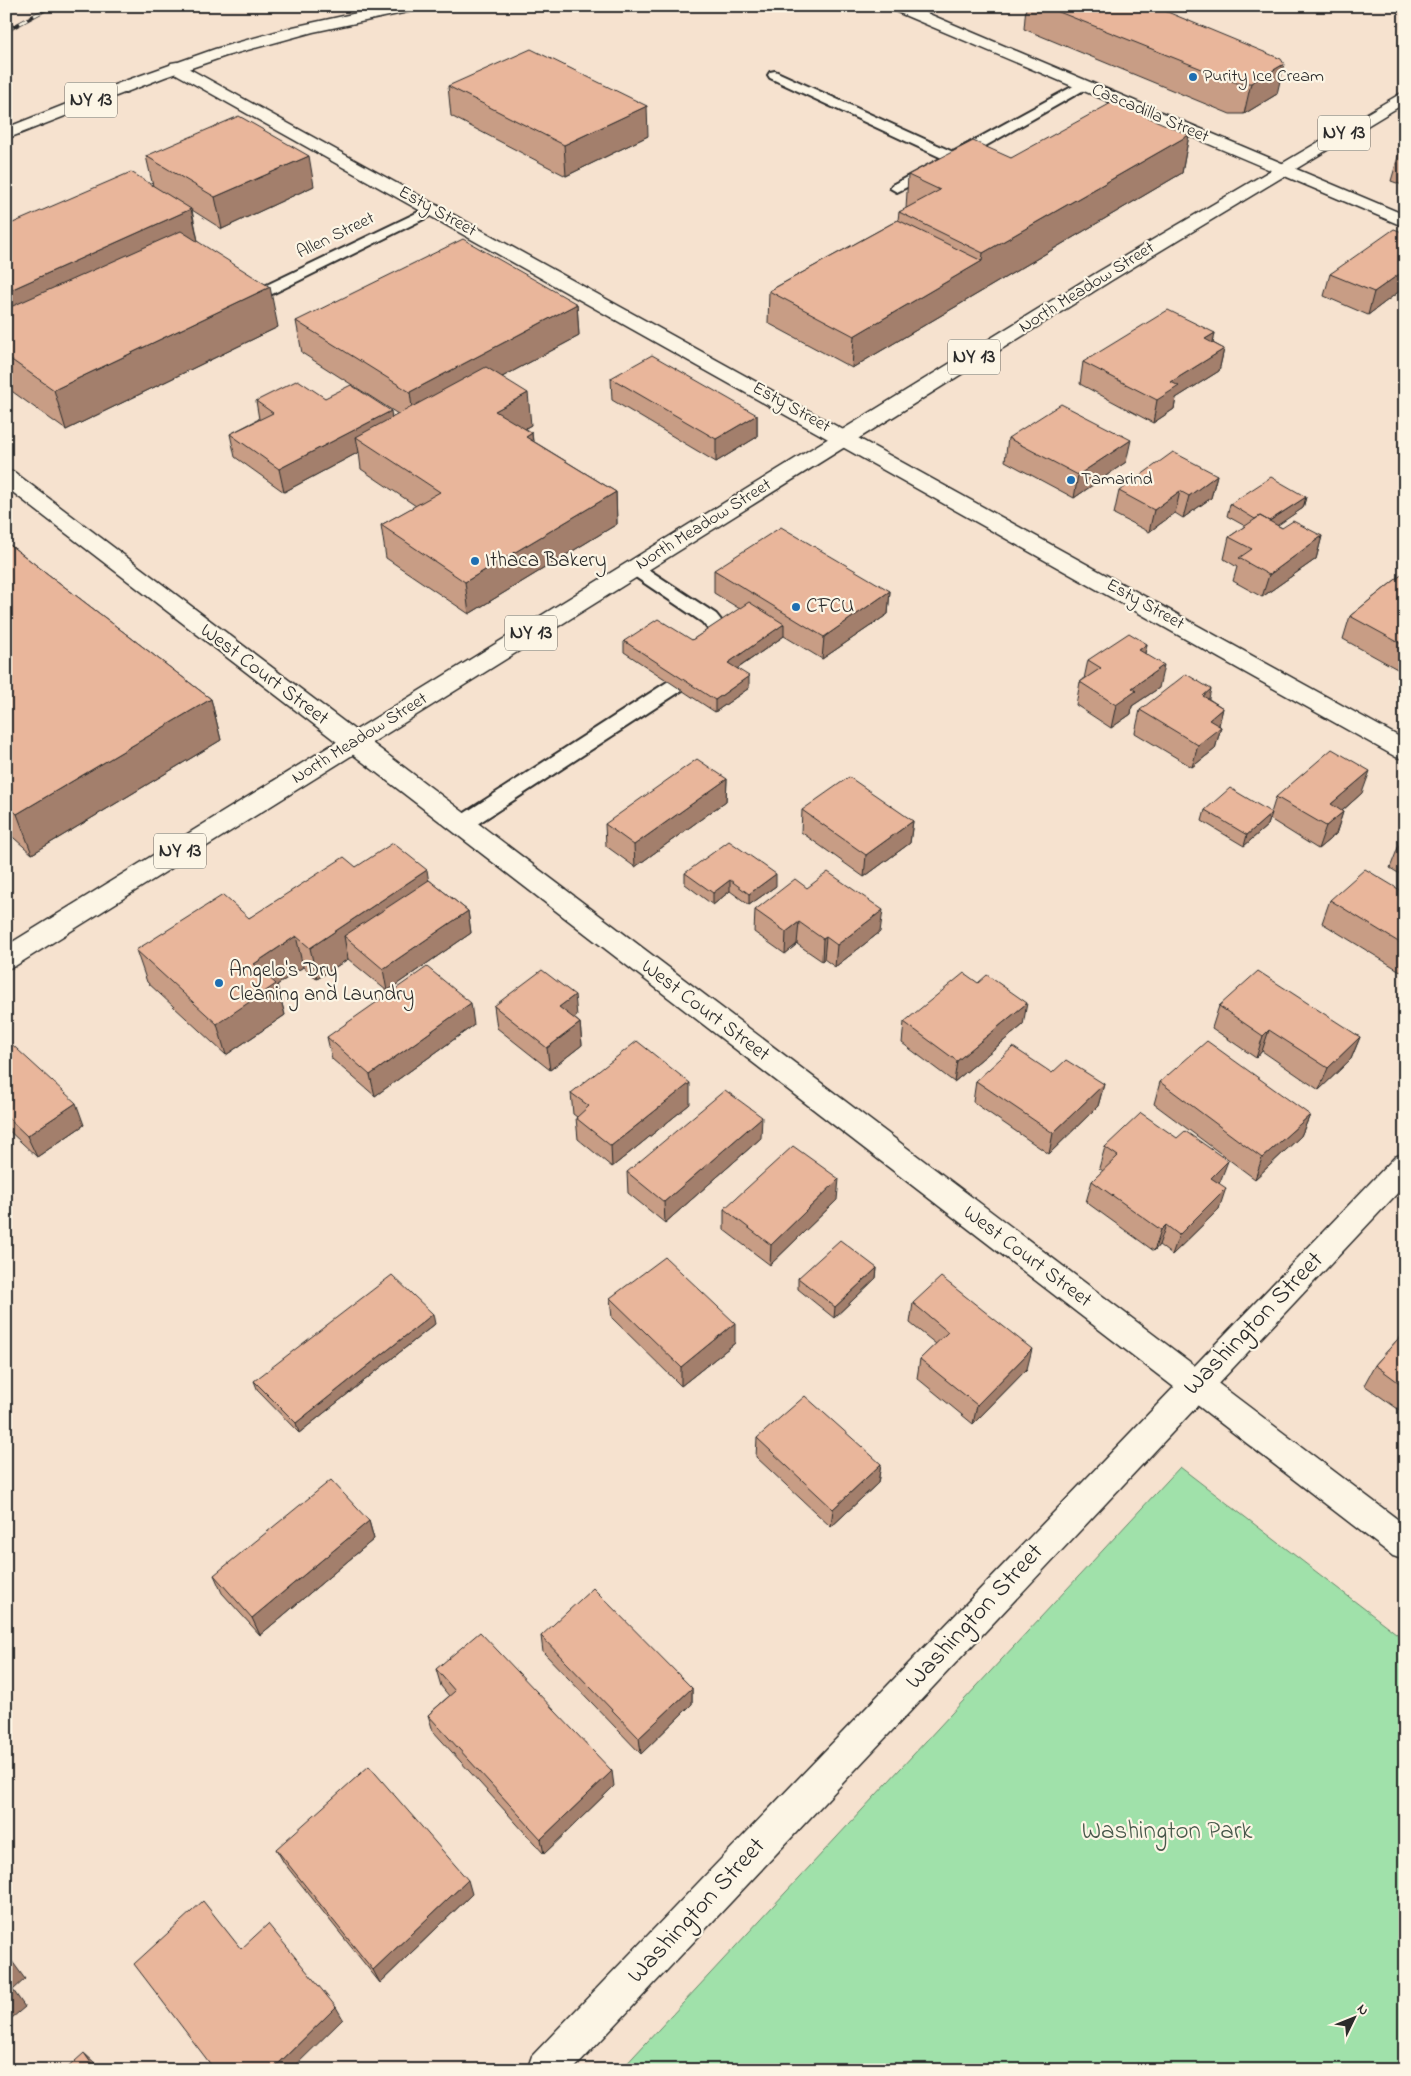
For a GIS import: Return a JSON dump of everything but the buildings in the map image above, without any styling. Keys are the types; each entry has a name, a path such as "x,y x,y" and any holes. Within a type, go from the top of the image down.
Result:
{"main road":[{"name":"NY 13","path":"6,134 177,67 252,42 349,18 416,6"},
{"name":"Cascadilla Street","path":"896,6 1405,222"},
{"name":"Esty Street","path":"177,67 1405,750"},
{"name":"North Meadow Street","path":"6,959 1104,276 1405,96"},
{"name":"West Court Street","path":"6,478 1405,1545"},
{"name":"Washington Street","path":"546,2070 1405,1165"}],"lane":[{"path":"775,75 954,158"},
{"path":"897,188 1084,86"},
{"name":"Allen Street","path":"256,296 433,209"},
{"path":"461,825 720,657 727,639 709,618 634,568"}],"green space":[{"name":"Washington Park","path":"1180,1467 1405,1640 1405,2070 621,2070"}],"railway":[{"path":"6,31 52,6"}],"place":[{"name":"Purity Ice Cream","path":"1193,77"},
{"name":"Tamarind","path":"1071,480"},
{"name":"Ithaca Bakery","path":"475,561"},
{"name":"CFCU","path":"796,607"},
{"name":"Angelo's Dry Cleaning and Laundry","path":"219,983"}]}
